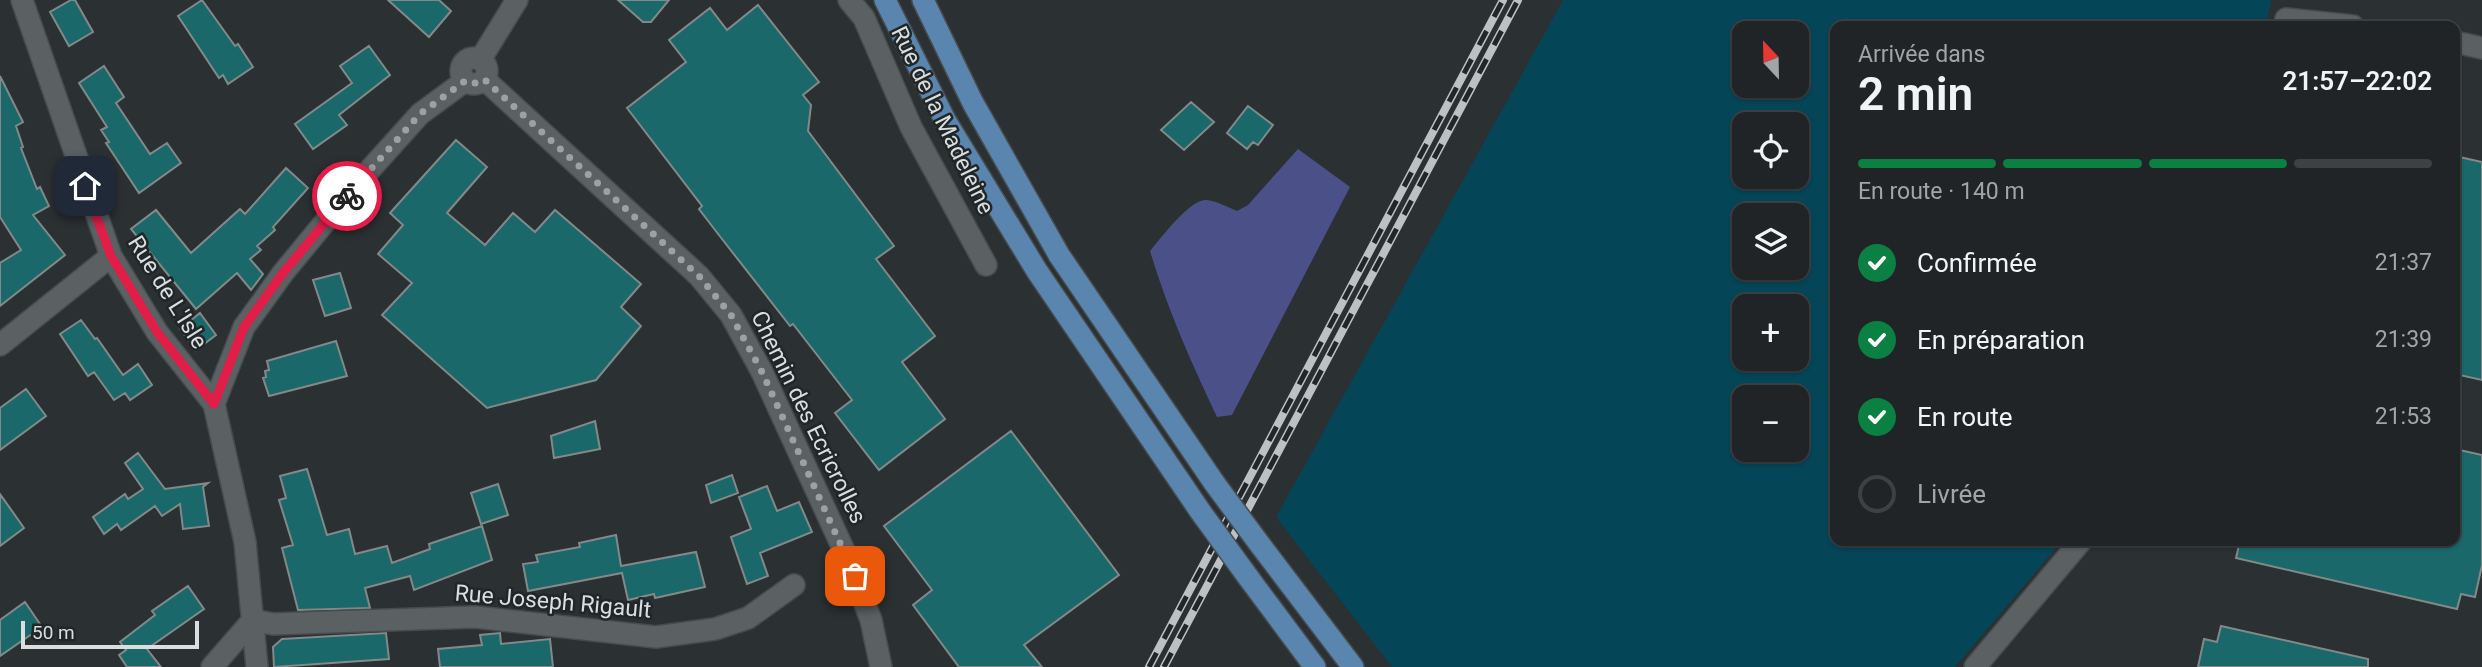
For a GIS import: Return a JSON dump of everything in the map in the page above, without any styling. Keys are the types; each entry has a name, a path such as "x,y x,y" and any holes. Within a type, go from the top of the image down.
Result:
{"main road":[{"path":"885,0 945,120 1037,271 1200,511 1315,667"},
{"path":"923,0 973,103 1059,255 1214,484 1353,667"}],"street":[{"name":"Rue de L'Isle","path":"22,0 111,256 157,332 214,404"},
{"name":"Rue de la Madeleine","path":"849,0 864,18 911,127 986,265"},
{"path":"257,667 245,542 214,404 244,327 283,273 348,194 420,114 476,73 511,2"},
{"path":"2285,21 2305,21"},
{"path":"2460,43 2482,48"},
{"name":"Chemin des Ecricrolles","path":"476,73 699,276 731,315 762,372 846,555 872,620 881,667"},
{"path":"0,345 111,256"},
{"path":"1975,667 2077,546"},
{"name":"Rue Joseph Rigault","path":"253,620 273,624 475,617 656,637 715,629 748,618 794,585"},
{"path":"212,667 253,620"}],"shaded area":[{"path":"1563,0 2271,0 2267,21 1830,21 1830,546 2058,546 1955,667 1392,667 1276,517"}],"water":[{"path":"1298,149 1350,187 1232,415 1217,417 1180,335 1150,251 1176,221 1199,201 1214,202 1237,211 1248,205"}],"building":[{"path":"75,0 93,32 69,46 50,12"},
{"path":"202,0 253,67 228,84 223,75 219,78 178,16"},
{"path":"388,0 439,0 451,11 429,37"},
{"path":"618,0 669,0 651,22 643,22"},
{"path":"758,5 819,82 803,95 811,105 808,131 894,246 876,259 935,336 902,362 945,419 879,470 835,413 852,400 722,239 699,209 702,206 627,108 686,62 669,40 710,8 727,30"},
{"path":"369,46 390,75 339,115 347,125 313,149 295,124 352,83 340,66"},
{"path":"104,66 124,97 116,103 150,154 167,143 181,163 139,193 106,143 109,142 101,130 107,127 79,83"},
{"path":"0,76 23,122 16,126 23,147 21,148 37,189 40,187 49,206 33,215 65,255 0,306 0,263 21,250 0,217"},
{"path":"1191,102 1214,122 1184,150 1161,130"},
{"path":"1248,106 1273,125 1258,145 1253,142 1247,149 1227,133"},
{"path":"456,140 487,167 447,213 485,245 513,213 535,232 555,210 641,284 621,307 641,326 596,380 487,408 382,315 412,283 378,254 403,225 390,213"},
{"path":"2460,157 2482,162 2482,380 2460,375"},
{"path":"286,168 308,188 273,227 275,230 257,246 261,250 250,259 263,274 251,290 237,273 196,309 131,229 156,210 191,253 240,209 245,214"},
{"path":"340,273 351,308 325,316 313,280"},
{"path":"200,313 216,335 196,350 180,329"},
{"path":"81,320 123,375 138,364 152,385 130,400 125,393 114,400 94,372 88,376 60,334"},
{"path":"336,341 347,376 269,396 263,378 266,377 265,371 269,370 267,361"},
{"path":"26,389 46,416 0,450 0,408"},
{"path":"595,421 600,449 554,458 551,436"},
{"path":"1011,431 1119,575 1024,645 1042,667 959,667 913,605 932,590 884,526"},
{"path":"2460,450 2482,455 2482,565 2475,597 2461,594 2457,609 2236,558 2239,546 2460,546"},
{"path":"138,453 165,489 208,483 203,487 209,526 183,529 180,504 162,516 155,506 121,530 117,524 104,534 93,517 125,494 128,499 143,489 125,463"},
{"path":"307,469 327,535 349,529 355,554 387,546 392,563 430,549 429,544 482,526 492,560 414,590 410,576 365,588 370,608 298,610 282,548 293,545 279,500 286,498 280,476"},
{"path":"732,475 738,493 711,503 706,485"},
{"path":"498,484 508,515 481,524 471,493"},
{"path":"767,486 777,511 799,502 812,532 760,553 768,576 747,584 731,537 751,529 739,497"},
{"path":"0,494 24,528 0,546"},
{"path":"616,535 621,566 696,552 705,587 655,598 654,594 628,600 622,573 528,591 523,564 538,562 536,555 580,547 579,543"},
{"path":"188,586 204,609 147,649 161,667 127,667 119,655 126,650 120,642 155,615 152,611"},
{"path":"25,602 42,627 0,656 0,620"},
{"path":"2221,626 2368,659 2368,667 2198,667 2204,639 2217,642"},
{"path":"386,633 389,659 274,667 273,647 282,639"},
{"path":"500,633 501,644 550,639 553,667 440,667 438,649 482,645 480,635"}],"railway":[{"path":"1149,667 1503,0"},
{"path":"1164,667 1518,0"}],"way so far":[{"path":"347,196 420,114 465,81 473,84 484,79 699,276 731,315 762,372 855,576"}],"route":[{"path":"85,186 111,256 157,332 214,404 244,327 283,273 347,196"}]}
